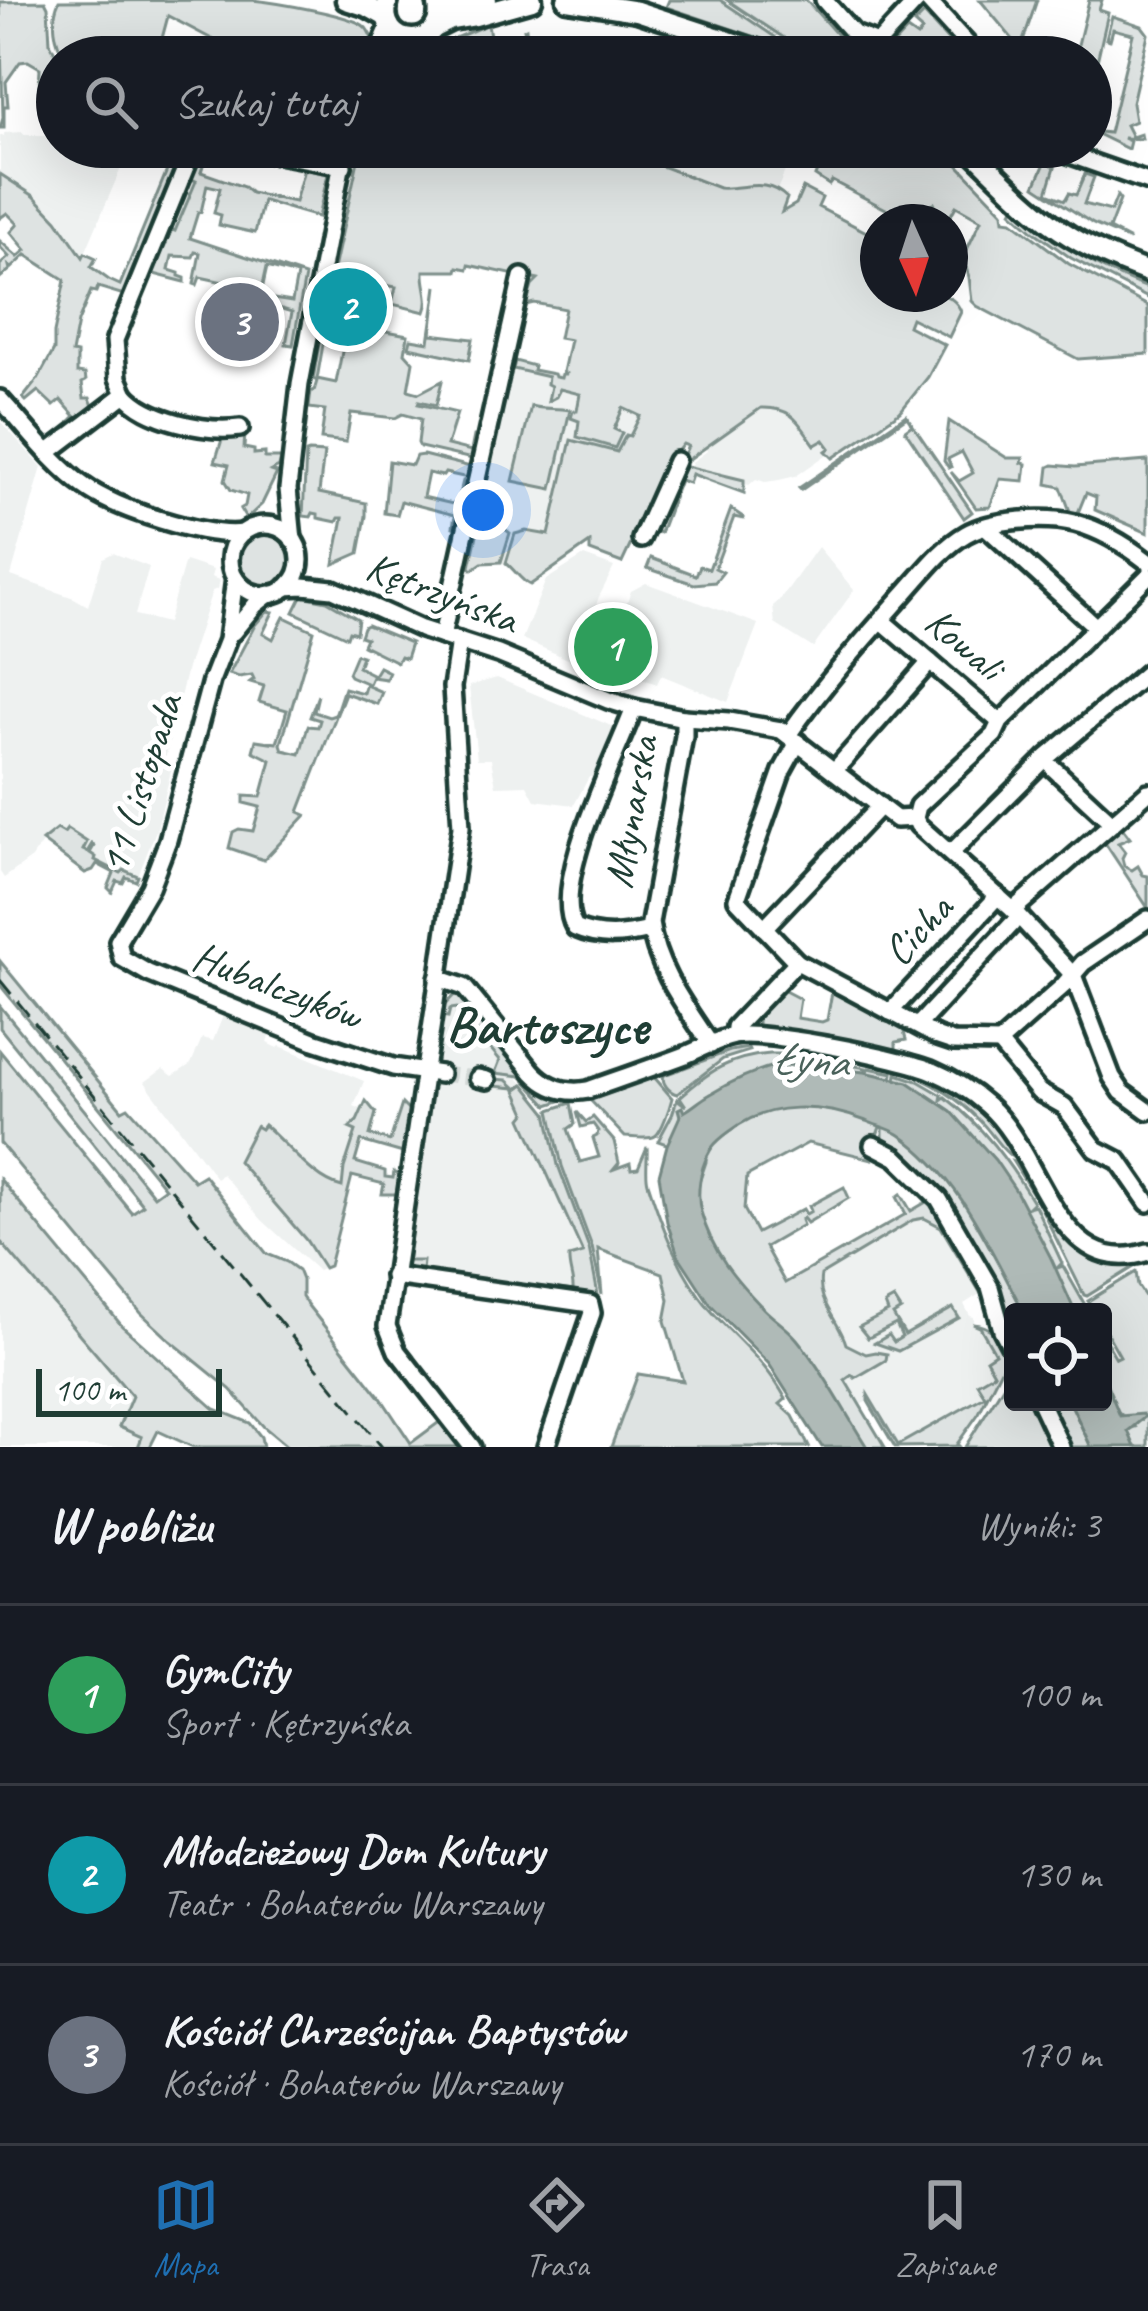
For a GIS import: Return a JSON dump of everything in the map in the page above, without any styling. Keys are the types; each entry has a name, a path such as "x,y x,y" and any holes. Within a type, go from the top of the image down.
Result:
{"main road":[{"path":"346,0 387,14"},
{"path":"434,28 440,15 438,1 451,5 485,0"},
{"path":"425,36 451,20 532,0"},
{"path":"567,0 638,11 714,36"},
{"path":"991,168 1068,235 1148,272"}],"street":[{"path":"824,0 859,36"},
{"path":"884,36 917,0"},
{"path":"928,0 960,36"},
{"path":"185,168 115,340 118,378 139,408 222,430 240,428"},
{"path":"195,531 220,551 249,591 278,591 298,572 288,489 302,370 344,168"},
{"path":"1108,168 1148,182"},
{"path":"472,1447 392,1343 387,1326 432,1073 438,978 461,827 451,639 522,277"},
{"path":"50,452 125,394"},
{"path":"0,399 85,488 195,531 226,535 277,527 296,546"},
{"path":"640,539 676,461"},
{"path":"233,571 232,549 270,514 288,489"},
{"path":"1148,562 1114,538 1074,523 1004,522 966,534 936,559 806,709 736,898 797,962 944,1040 976,1044 1000,1042 1083,963 1148,920"},
{"path":"986,527 1096,627"},
{"name":"Kętrzyńska","path":"296,546 333,589"},
{"name":"11 Listopada","path":"117,946 159,866 227,640 235,595 233,571"},
{"path":"1148,576 918,806 915,818 1073,975 1112,1077 1122,1092 1148,1111"},
{"name":"Kętrzyńska","path":"278,591 303,586 333,589 634,708 683,718 730,715 760,725 838,767 875,812 896,819 915,818"},
{"name":"11 Listopada","path":"227,640 255,605 278,591"},
{"name":"Kowali","path":"881,620 1000,722"},
{"path":"838,767 930,662"},
{"path":"951,853 1046,758 1148,672"},
{"path":"634,708 583,832 567,906 574,928 613,936 650,930"},
{"name":"Młynarska","path":"683,718 684,736 650,930 665,973 711,1045"},
{"path":"1053,768 1111,822"},
{"path":"921,1022 1012,917 1148,792"},
{"path":"764,928 875,812"},
{"name":"Cicha","path":"890,1012 998,896"},
{"name":"Hubalczyków","path":"117,946 129,964 189,992 314,1041 393,1067 432,1073"},
{"path":"735,1036 735,1027 797,962"},
{"path":"438,978 464,987 537,1076 563,1090 588,1090 735,1036 776,1037 934,1071 986,1104 1011,1130 1077,1240 1116,1256 1148,1252"},
{"path":"1000,1042 1039,1092 1064,1106 1096,1149 1119,1161 1148,1203"},
{"path":"872,1144 896,1157 939,1199 990,1287 1004,1334"},
{"path":"393,1276 590,1304 592,1313 546,1447"},
{"path":"1044,1411 1061,1447"}],"shaded area":[{"path":"252,0 346,18 365,27 371,36 206,36 168,16 163,36 56,36 59,1"},
{"path":"669,0 720,0 774,36 753,36 666,7"},
{"path":"727,0 806,0 838,36 781,36"},
{"path":"980,0 1037,0 1024,36 1010,36"},
{"path":"1089,0 1102,0 1099,10 1108,13 1103,36 1080,36"},
{"path":"45,1 50,36 36,36 36,66 20,62 6,82 4,128 0,128 0,2"},
{"path":"924,14 944,36 918,36 922,31 914,24"},
{"path":"1112,16 1142,26 1148,34 1132,103 1135,121 1126,125 1132,137 1141,134 1142,139 1123,138 1130,141 1128,149 1112,141 1112,121 1133,34 1113,29 1107,36"},
{"path":"488,24 490,36 460,36"},
{"path":"36,135 36,168 121,168 83,258 34,196 0,174 0,136"},
{"path":"168,168 179,168 127,296 98,287 91,291 78,322 72,353 77,354 77,373 85,374 84,398 90,398 93,406 69,422 75,416 61,400 54,406 38,391 26,401 23,398 54,350 65,280 26,255 0,278 0,265 9,257 0,241 18,257 26,250 11,232 18,224 7,213 0,218 0,174 34,196 83,257 85,253 96,258 91,267 120,285"},
{"path":"192,168 202,168 201,172 251,193 295,202 304,168 320,168 328,174 318,217 263,201 255,233 219,225 221,215 214,213 220,188 207,185 190,238 305,276 293,345 286,344 292,312 265,304 267,298 292,302 297,275 267,267 260,299 227,292 228,283 200,277 194,284 200,253 172,256 169,270 185,282 150,273 167,228 175,231 196,181 187,177"},
{"path":"356,168 667,168 719,188 770,187 787,198 782,212 796,204 803,188 822,198 818,207 860,229 860,312 961,312 949,337 911,318 908,326 945,345 928,377 900,412 833,458 824,440 815,445 788,413 761,408 685,462 688,446 683,444 671,459 622,563 590,551 590,543 530,585 506,563 515,534 549,535 571,440 617,452 640,416 623,408 614,429 622,433 615,448 577,437 579,421 571,418 580,394 560,389 548,401 548,377 513,369 515,361 555,377 567,374 563,372 570,340 559,338 565,309 526,305 538,280 469,265 457,271 424,271 425,312 392,304 396,287 373,283 371,294 337,292 334,312 325,310"},
{"path":"667,168 786,168 770,207"},
{"path":"818,168 961,168 1003,212 1004,220 1012,221 1069,264 1148,306 1148,354 1078,359 977,306 972,301 968,247 981,220 968,213 968,204 876,204 832,181 829,185 815,176"},
{"path":"1043,168 1055,168 1047,193 1065,200 1069,193 1076,195 1085,174 1094,177 1084,204 1111,211 1117,196 1120,200 1109,229 1130,240 1093,224 1035,186"},
{"path":"1015,206 1077,254 1148,288 1148,298 1071,258 1012,212"},
{"path":"437,286 431,334 473,339 469,360 409,347 411,339 429,342"},
{"path":"327,320 408,335 405,353 413,362 408,390 419,393 442,381 436,405 418,404 457,413 447,445 471,451 477,436 472,459 420,447 421,419 403,414 395,418 351,413 346,442 321,439 325,410 309,408 317,381 313,379 321,332 326,332","holes":["325,333 345,336 336,383 317,379"]},
{"path":"514,366 597,381 624,408 681,435 619,561 551,530 507,564 500,562 480,521"},
{"path":"531,406 570,410 552,489 513,481"},
{"path":"758,408 792,408 839,446 796,476 765,482 756,479 749,485 690,470 692,462 707,451 704,445"},
{"path":"906,415 972,512 964,518 905,430 912,425 907,417 799,488"},
{"path":"0,421 42,467 11,576 88,606 103,558 113,553 149,567 135,615 167,623 185,561 213,570 211,577 219,580 187,668 164,764 172,767 157,828 138,876 122,874 43,841 32,858 4,878 0,872"},
{"path":"949,421 1007,458 1023,458 1024,481 1000,479 990,507 976,508 951,472 959,481 973,473 962,452 948,459 949,468 944,461"},
{"path":"245,433 244,448 265,453 265,458 281,458 279,467 271,471 277,473 262,504 246,519 240,509 247,495 231,490 225,480 229,465 215,462 223,436"},
{"path":"309,452 324,453 319,493 366,503 359,553 334,564 343,518 337,522 313,513 303,516"},
{"path":"416,456 471,467 468,478 428,473 423,497 457,505 463,481 467,481 457,528 453,527 455,515 401,501 397,515 384,513 389,461 412,465"},
{"path":"1148,461 1148,533 1095,510 1096,497 1086,493 1077,515 1071,514 1061,487 1047,484 1053,465"},
{"path":"682,465 744,480 744,493 692,474 689,483 680,480 660,533 649,529"},
{"path":"731,509 743,519 734,517 715,568 723,572 715,582 694,584 647,568 651,558 696,575 700,566 709,569"},
{"path":"480,521 510,533 501,562 482,563 472,570 470,567"},
{"path":"264,533 283,541 291,560 283,579 264,587 245,579 237,560 245,541"},
{"path":"818,547 854,590 813,648 775,624 773,606"},
{"path":"584,556 614,567 575,662 522,639 546,580"},
{"path":"646,583 758,624 728,702 661,675 657,684 603,664 631,591"},
{"path":"302,596 327,601 358,619 356,633 349,631 347,637 294,612"},
{"path":"267,611 273,612 263,633 273,639 284,617 314,631 283,750 300,754 308,726 318,727 320,720 310,717 318,695 314,712 329,717 335,715 344,688 363,693 366,683 348,673 356,654 362,656 358,667 374,675 379,667 389,672 386,679 372,677 368,686 382,692 377,704 345,693 299,812 306,815 264,860 229,848 233,832 253,831 260,807 244,803 244,796 261,797 271,760 253,751 256,740 277,743 287,710 259,702 264,686 250,682 252,675 229,674"},
{"path":"367,625 411,643 406,658 400,656 397,662 363,645 366,638 360,636"},
{"path":"497,678 616,728 596,776 589,777 574,805 535,800 527,785 496,786 491,759 477,759 469,686"},
{"path":"1120,825 1130,838 1118,843 1125,852 1124,866 1132,870 1138,866 1148,876 1148,908 1105,843"},
{"path":"57,829 64,833 67,829 87,842 83,850 87,852 92,844 90,853 95,860 138,876 136,881 126,877 123,883 117,881 112,892 108,888 114,873 97,864 85,873 42,841"},
{"path":"0,961 122,1110 128,1107 194,1181 204,1175 267,1254 298,1270 302,1297 411,1443 442,1420 463,1447 288,1447 230,1389 141,1313 0,1143 0,1051 132,1213 143,1205 0,1028 0,1006 154,1196 165,1188 0,985"},
{"path":"781,989 800,999 797,1018 827,1020 832,992 903,1028 906,1040 896,1042 896,1054 758,1027 758,1015"},
{"path":"459,990 569,1098 548,1105 521,1076 495,1073 500,1060 457,1008 450,1009 448,1017 441,1016 442,1008"},
{"path":"454,1004 534,1097 551,1159 591,1256 595,1296 401,1267 433,1047 442,1008"},
{"path":"223,1016 270,1036 268,1043 278,1048 364,1081 354,1106 368,1112 329,1266 318,1271 262,1220 222,1174 216,1178 145,1082 163,1069 173,1076 191,1064 202,1038 213,1041"},
{"path":"748,1048 723,1059 677,1094 665,1084 664,1075"},
{"path":"779,1054 781,1059 782,1054 823,1060 824,1065 826,1060 866,1068 866,1073 869,1068 893,1073 892,1079 897,1074 918,1081 942,1095 941,1100 945,1097 983,1132 1014,1173 1033,1202 1028,1207 1035,1205 1062,1263 1057,1268 1063,1266 1084,1303 1055,1303 914,1094 680,1116 672,1146 658,1141 677,1099 686,1106 680,1097 701,1080 732,1062"},
{"path":"781,1064 865,1072 908,1082 951,1111 1016,1191 1071,1303 1019,1303 957,1193 922,1153 896,1133 849,1115 796,1108 761,1114 729,1132 710,1151 700,1178 706,1226 734,1276 807,1352 867,1447 822,1447 769,1364 710,1304 678,1255 667,1222 659,1175 680,1116 678,1109 684,1112"},
{"path":"900,1067 962,1094 984,1110 1020,1162 962,1104"},
{"path":"654,1077 672,1098 653,1137 625,1137 590,1100"},
{"path":"494,1079 507,1080 517,1089 524,1084 547,1113 558,1165 589,1248 598,1295 593,1301 403,1273 405,1261 423,1261 422,1271 573,1291 569,1257 583,1253 522,1118 526,1113 515,1088 493,1086"},
{"path":"366,1101 376,1113 370,1135 390,1141 402,1104 409,1111 403,1153 361,1141 355,1162 385,1171 385,1177 393,1178 394,1172 400,1176 397,1194 382,1194 384,1184 352,1176 329,1266 324,1268 238,1161 256,1126 264,1125 311,1170 342,1187 356,1131 349,1128"},
{"path":"765,1101 862,1113 939,1150 1024,1303 1004,1303 1004,1312 995,1285 903,1155 883,1141 883,1128 876,1138 866,1141 872,1159 808,1143 747,1176 744,1209 757,1233 803,1209 806,1214 811,1211 809,1206 844,1187 849,1198 807,1223 803,1218 803,1225 765,1247 785,1283 906,1214 897,1197 901,1194 911,1211 928,1201 934,1203 984,1290 986,1302 941,1227 924,1218 821,1275 825,1302 846,1344 866,1354 887,1354 886,1360 845,1380 885,1447 862,1447 705,1245 692,1203 706,1162 706,1156 699,1153"},
{"path":"571,1103 575,1124 568,1129 580,1162 599,1157 593,1138 598,1131 593,1124 581,1127 577,1112 586,1122 593,1117 614,1141 619,1163 614,1169 630,1163 631,1169 638,1168 647,1147 648,1183 680,1263 708,1307 777,1385 786,1399 780,1404 793,1416 809,1447 611,1447 638,1374 683,1381 665,1321 669,1300 663,1273 598,1249 602,1295 592,1247 562,1166 550,1110"},
{"path":"1013,1162 1026,1167 1051,1216 1077,1247 1094,1257 1134,1267 1084,1295"},
{"path":"0,1179 122,1326 215,1409 250,1423 263,1447 193,1447 158,1431 150,1447 138,1447 142,1437 119,1427 132,1396 0,1241"},
{"path":"932,1205 983,1292 964,1304 974,1317 974,1326 980,1327 1000,1359 985,1398 900,1447 872,1399 860,1405 787,1288"},
{"path":"0,1235 134,1394 119,1427 142,1437 138,1447 0,1447"},
{"path":"1136,1272 1148,1301 1148,1447 1135,1447 1128,1433 1135,1427 1112,1406 1112,1351 1116,1358 1120,1356 1112,1342 1112,1303 1088,1301"},
{"path":"894,1299 901,1310 893,1315 905,1335 953,1308 959,1318 898,1351 875,1343 889,1335 894,1342 902,1337 896,1324 868,1338 859,1327 888,1312 885,1304"},
{"path":"973,1324 992,1331 1001,1341 1004,1364 959,1446 895,1447 868,1395 898,1445 985,1396 977,1383 994,1373 986,1359 995,1353 980,1327"},
{"path":"1004,1384 1004,1411 1040,1411 1056,1447 965,1447"},
{"path":"1112,1397 1120,1416 1145,1417 1128,1431 1135,1447 1091,1447 1074,1411 1112,1411"},
{"path":"1049,1411 1074,1411 1091,1447 1066,1447"}],"tunnel":[{"path":"440,1074 478,1078"}],"railway":[{"path":"0,980 382,1447"}],"place":[{"name":"Młodzieżowy Dom Kultury","path":"348,307"},
{"name":"Kościół Chrześcijan Baptystów","path":"240,322"},
{"name":"GymCity","path":"613,647"}],"district":[{"name":"Bartoszyce","path":"547,1026"}],"water label":[{"name":"Łyna","path":"810,1060"}]}
